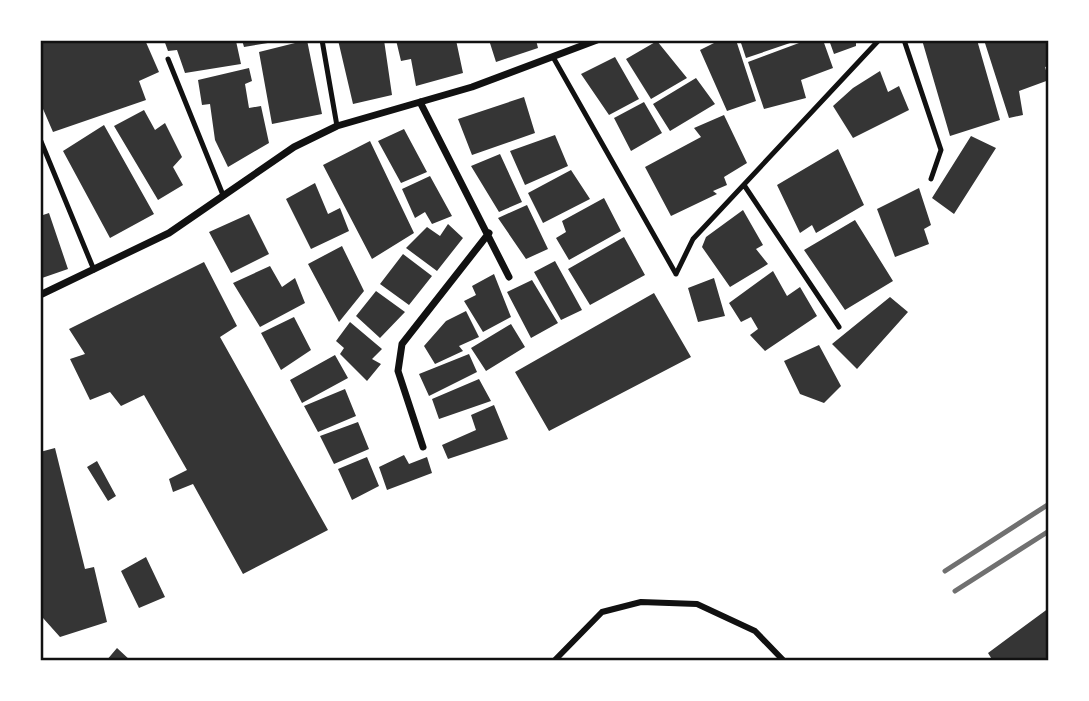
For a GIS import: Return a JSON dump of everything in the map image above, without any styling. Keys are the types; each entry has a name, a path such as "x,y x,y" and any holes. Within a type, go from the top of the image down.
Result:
{"street":[{"path":"40,295 169,233 294,147 337,126 472,87 597,40"},
{"path":"420,102 509,276"},
{"path":"423,447 398,371 401,344 489,233"},
{"path":"554,661 602,612 641,602 697,604 755,631 784,661"}],"lane":[{"path":"322,40 337,126"},
{"path":"553,57 676,274 693,239 879,40"},
{"path":"904,40 941,150 931,179"},
{"path":"168,59 223,195"},
{"path":"40,139 94,270"},
{"path":"744,185 839,327"}],"building":[{"path":"145,40 159,72 139,81 146,100 53,132 40,102 40,42"},
{"path":"164,40 236,41 241,64 185,73 177,50 168,51"},
{"path":"242,40 274,40 274,42 244,47"},
{"path":"307,40 322,114 272,124 259,52"},
{"path":"338,40 384,40 392,95 353,104"},
{"path":"396,40 456,40 463,73 416,86 411,59 401,61"},
{"path":"489,40 536,40 538,48 496,62"},
{"path":"720,40 736,40 756,101 727,111 700,50"},
{"path":"740,40 796,40 796,41 746,58"},
{"path":"807,40 823,40 833,68 801,80 806,98 764,109 748,62"},
{"path":"829,40 856,40 856,46 834,54"},
{"path":"922,40 977,40 1000,120 950,136"},
{"path":"984,40 1049,40 1049,66 1045,67 1049,80 1019,91 1023,115 1009,118"},
{"path":"657,41 687,78 651,99 626,59"},
{"path":"615,57 639,99 609,115 581,74"},
{"path":"249,68 252,81 245,84 249,108 261,106 269,143 228,167 215,140 210,104 202,105 198,80"},
{"path":"880,71 888,92 899,86 909,110 853,138 833,106 853,88"},
{"path":"696,78 715,104 670,131 653,104"},
{"path":"524,97 535,133 472,155 458,119"},
{"path":"644,102 662,133 631,151 614,118"},
{"path":"144,110 155,130 165,123 182,157 173,167 183,185 158,200 114,126"},
{"path":"724,115 747,163 724,177 727,185 713,191 717,194 671,216 645,167 701,137 694,128"},
{"path":"104,125 154,214 110,238 63,151"},
{"path":"404,129 427,172 401,183 378,141"},
{"path":"555,135 568,166 525,185 510,151"},
{"path":"971,136 996,148 954,214 932,198"},
{"path":"370,141 414,233 372,259 323,165"},
{"path":"838,149 864,205 816,233 812,225 800,233 777,185"},
{"path":"500,154 522,202 499,212 471,166"},
{"path":"571,170 590,199 543,223 528,193"},
{"path":"430,176 452,216 432,224 425,212 415,218 402,189"},
{"path":"315,183 328,214 340,208 349,231 311,249 286,199"},
{"path":"919,188 931,225 924,229 929,244 895,257 877,209"},
{"path":"604,198 621,231 569,260 556,238 566,232 562,221"},
{"path":"527,205 548,249 526,259 498,218"},
{"path":"743,210 763,245 756,249 768,264 730,287 702,247 706,237"},
{"path":"49,213 68,269 42,278 40,216"},
{"path":"249,214 269,254 231,273 209,232"},
{"path":"855,220 893,281 845,310 804,250"},
{"path":"448,224 463,238 437,271 406,248 427,227 440,236"},
{"path":"624,237 645,275 590,305 568,269"},
{"path":"342,246 364,291 339,322 308,264"},
{"path":"403,254 432,276 409,305 380,284"},
{"path":"555,261 582,310 561,320 534,272"},
{"path":"204,262 237,326 220,337 328,530 243,574 193,484 173,492 169,479 187,470 144,395 121,406 110,392 90,400 70,359 85,354 69,329"},
{"path":"270,266 282,287 295,278 305,303 260,327 233,283"},
{"path":"773,271 787,296 800,287 817,316 765,351 750,335 758,329 751,317 741,322 729,303"},
{"path":"494,274 511,317 483,332 464,301 476,295 472,286"},
{"path":"714,278 725,316 698,322 688,288"},
{"path":"532,280 558,323 531,338 507,292"},
{"path":"376,291 405,312 380,338 356,316"},
{"path":"654,293 691,357 549,431 515,372"},
{"path":"890,297 908,312 857,369 832,344"},
{"path":"466,311 479,337 459,346 463,351 435,364 424,346 446,321"},
{"path":"294,317 311,350 281,370 261,333"},
{"path":"350,322 382,349 372,359 381,364 367,381 340,354 344,348 336,341"},
{"path":"511,324 525,347 486,371 471,348"},
{"path":"819,345 841,386 824,403 800,394 784,361"},
{"path":"469,354 477,372 429,396 419,374"},
{"path":"335,355 348,378 302,403 290,380"},
{"path":"479,379 491,401 439,419 432,399"},
{"path":"345,389 356,416 318,432 304,406"},
{"path":"494,405 508,439 448,459 442,445 476,430 471,415"},
{"path":"358,422 369,449 334,464 320,436"},
{"path":"55,448 85,569 94,567 107,622 60,637 40,611 40,452"},
{"path":"404,455 409,464 427,457 432,473 387,490 379,467"},
{"path":"367,457 379,486 352,500 338,469"},
{"path":"97,461 116,496 108,501 87,467"},
{"path":"146,557 165,597 139,608 121,571"},
{"path":"1049,608 1049,661 993,661 988,653"},
{"path":"117,648 131,661 106,661"}],"railway":[{"path":"945,571 1049,504"},
{"path":"955,591 1049,531"}]}
